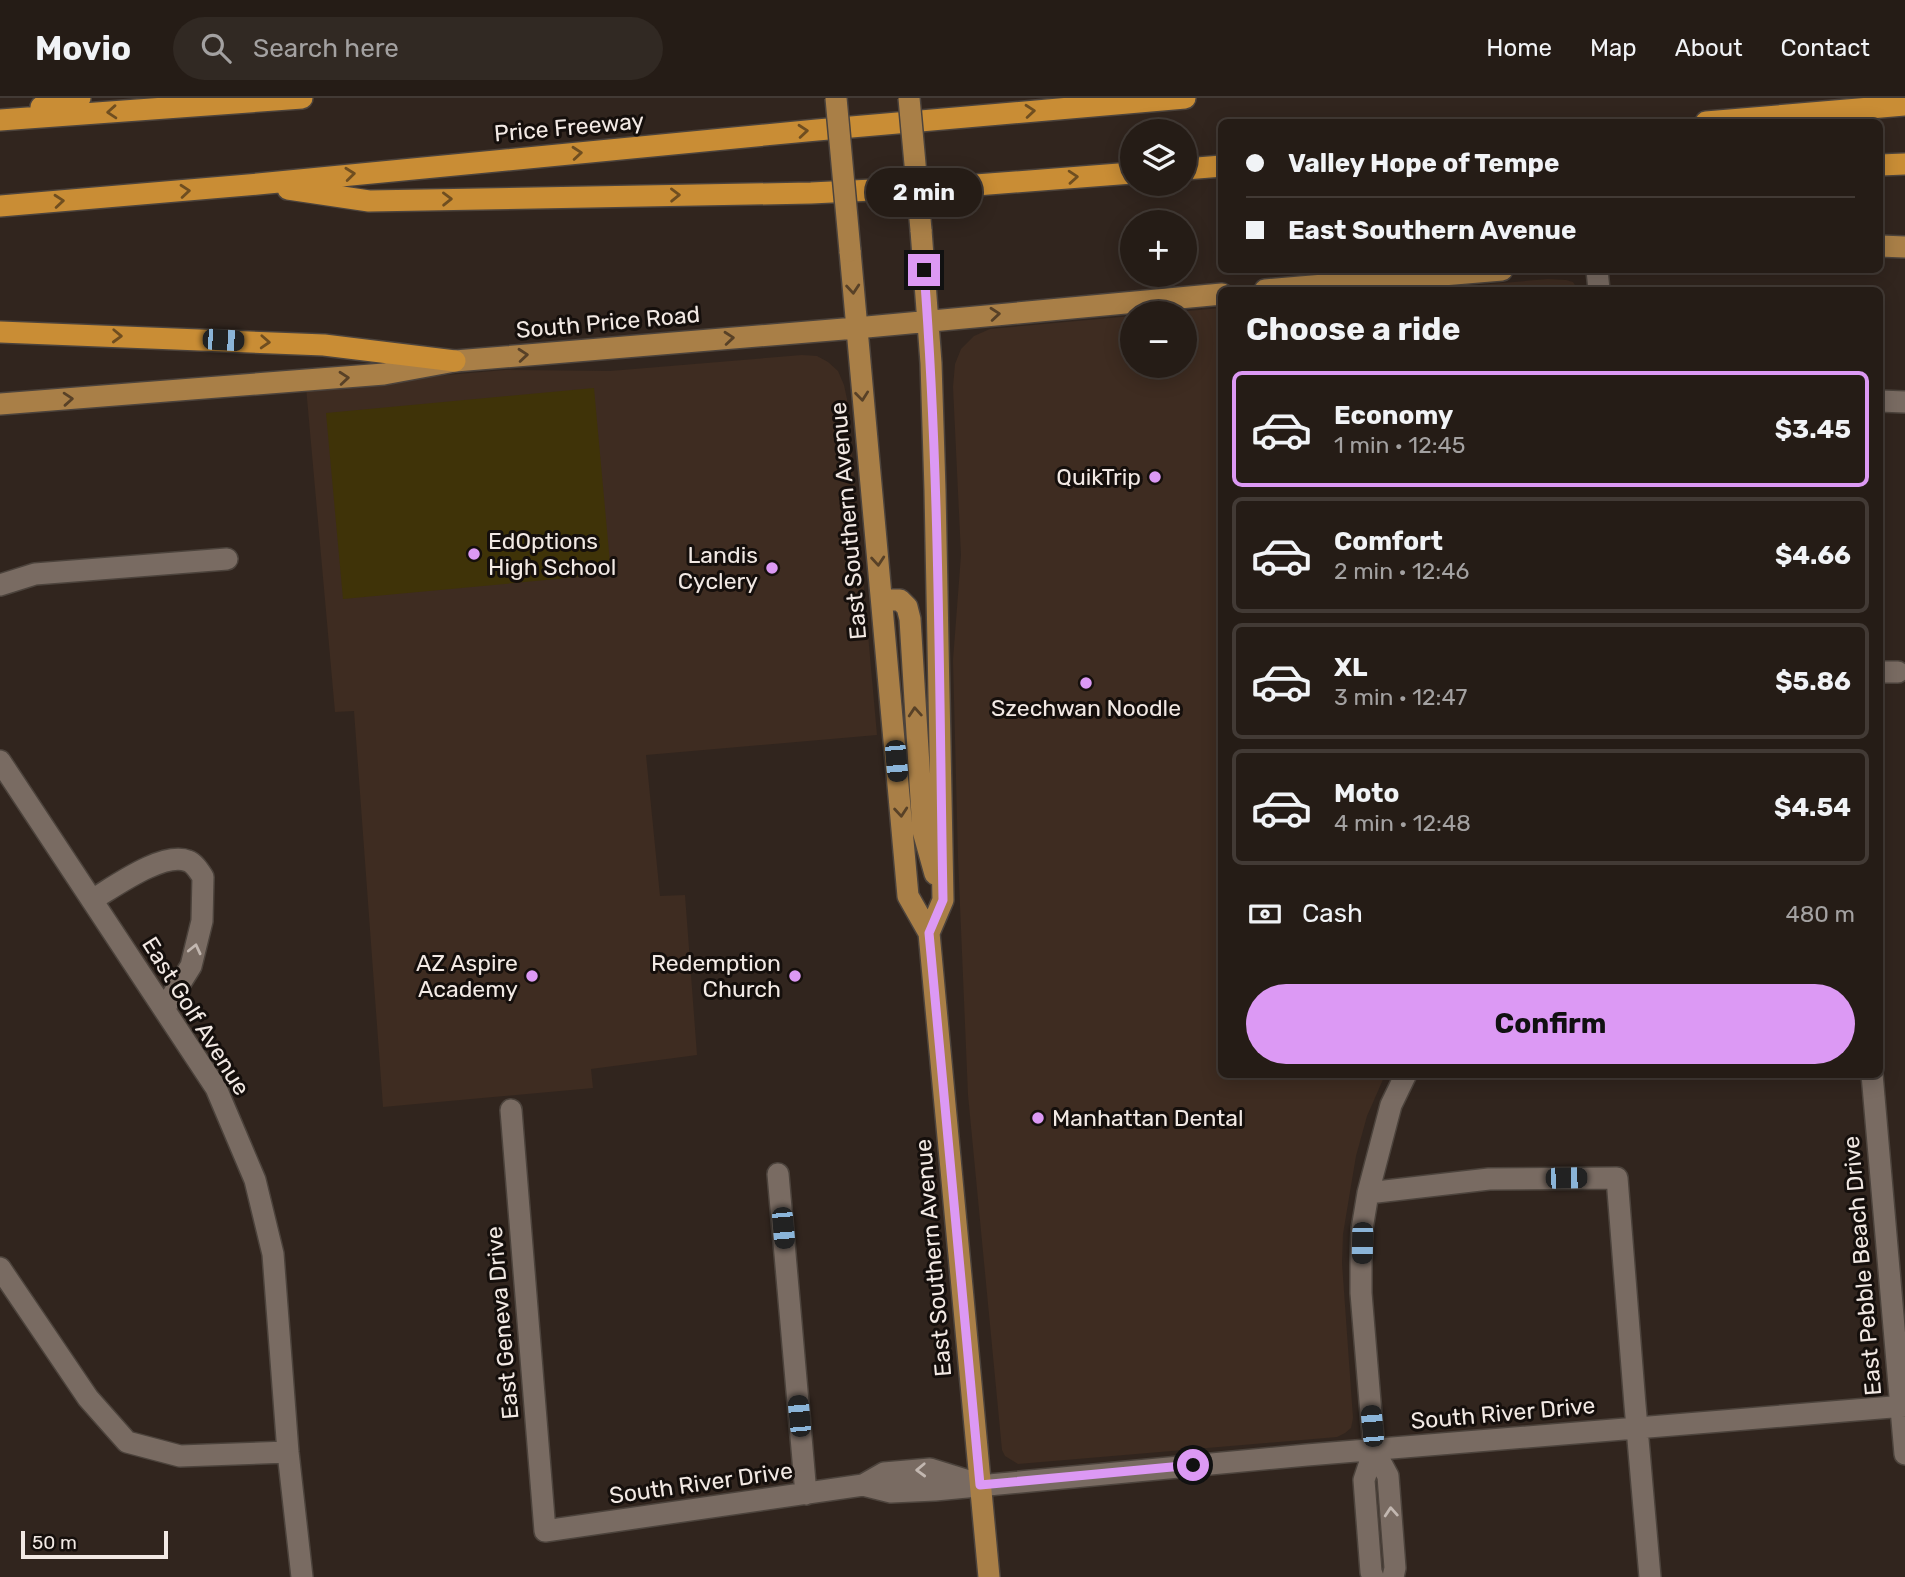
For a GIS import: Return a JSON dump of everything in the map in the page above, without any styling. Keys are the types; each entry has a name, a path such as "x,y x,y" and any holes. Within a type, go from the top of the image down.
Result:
{"highway":[{"path":"0,118 80,98"},
{"path":"0,118 302,98"},
{"name":"Price Freeway","path":"0,206 1185,98"},
{"path":"1741,119 1905,105"},
{"path":"1883,165 1905,164"},
{"path":"1197,168 1218,166"},
{"path":"258,184 369,201 811,193 976,185 1120,174"},
{"path":"0,332 324,345 455,361"}],"main road":[{"name":"East Southern Avenue","path":"836,98 908,896 929,933 989,1577"},
{"name":"East Southern Avenue","path":"909,98 931,363 937,549 943,900 929,933"},
{"path":"1883,246 1905,247"},
{"path":"1301,287 1466,273"},
{"name":"South Price Road","path":"0,404 384,374 455,361 1218,294"},
{"path":"882,600 900,600 907,607 910,619 923,831 943,900"}],"street":[{"path":"1883,401 1905,402"},
{"path":"0,586 34,574 227,559"},
{"name":"East Golf Avenue","path":"0,761 216,1088 255,1180 273,1254 288,1452 302,1577"},
{"path":"92,900 158,862 176,858 191,862 203,877 202,921 191,966 164,1009"},
{"path":"1373,1577 1364,1480 1374,1450 1362,1293 1362,1228 1368,1193 1391,1105 1404,1078"},
{"name":"East Pebble Beach Drive","path":"1872,1078 1903,1406 1905,1454"},
{"name":"East Geneva Drive","path":"510,1110 545,1531"},
{"path":"778,1174 806,1494"},
{"path":"1368,1193 1489,1179 1617,1178 1650,1577"},
{"path":"0,1268 88,1398 127,1442 180,1457 288,1452"},
{"name":"South River Drive","path":"545,1531 863,1485 891,1492 1903,1406"},
{"path":"1374,1450 1388,1476 1395,1568 1393,1577"}],"shaded area":[{"path":"1548,279 1566,280 1573,282 1576,287 1454,287"},
{"path":"1218,308 1218,1078 1384,1078 1367,1116 1356,1156 1343,1234 1342,1263 1353,1418 1351,1428 1337,1437 1018,1464 1005,1456 1002,1450 968,1095 953,660 961,555 953,387 955,364 961,349 974,336 990,329 1120,317 1120,378 1197,378 1197,310"},
{"path":"817,356 838,371 847,399 877,735 646,755 660,896 685,895 697,1055 591,1069 593,1088 383,1107 354,711 335,712 306,387 505,370 610,371"},
{"path":"594,388 611,574 343,599 326,413"}],"place":[{"name":"QuikTrip","path":"1155,477"},
{"name":"EdOptions High School","path":"474,554"},
{"name":"Landis Cyclery","path":"772,568"},
{"name":"Szechwan Noodle","path":"1086,683"},
{"name":"AZ Aspire Academy","path":"532,976"},
{"name":"Redemption Church","path":"795,976"},
{"name":"Manhattan Dental","path":"1038,1118"}],"route":[{"path":"924,270 931,363 943,900 929,933 980,1485 1193,1465"}]}
